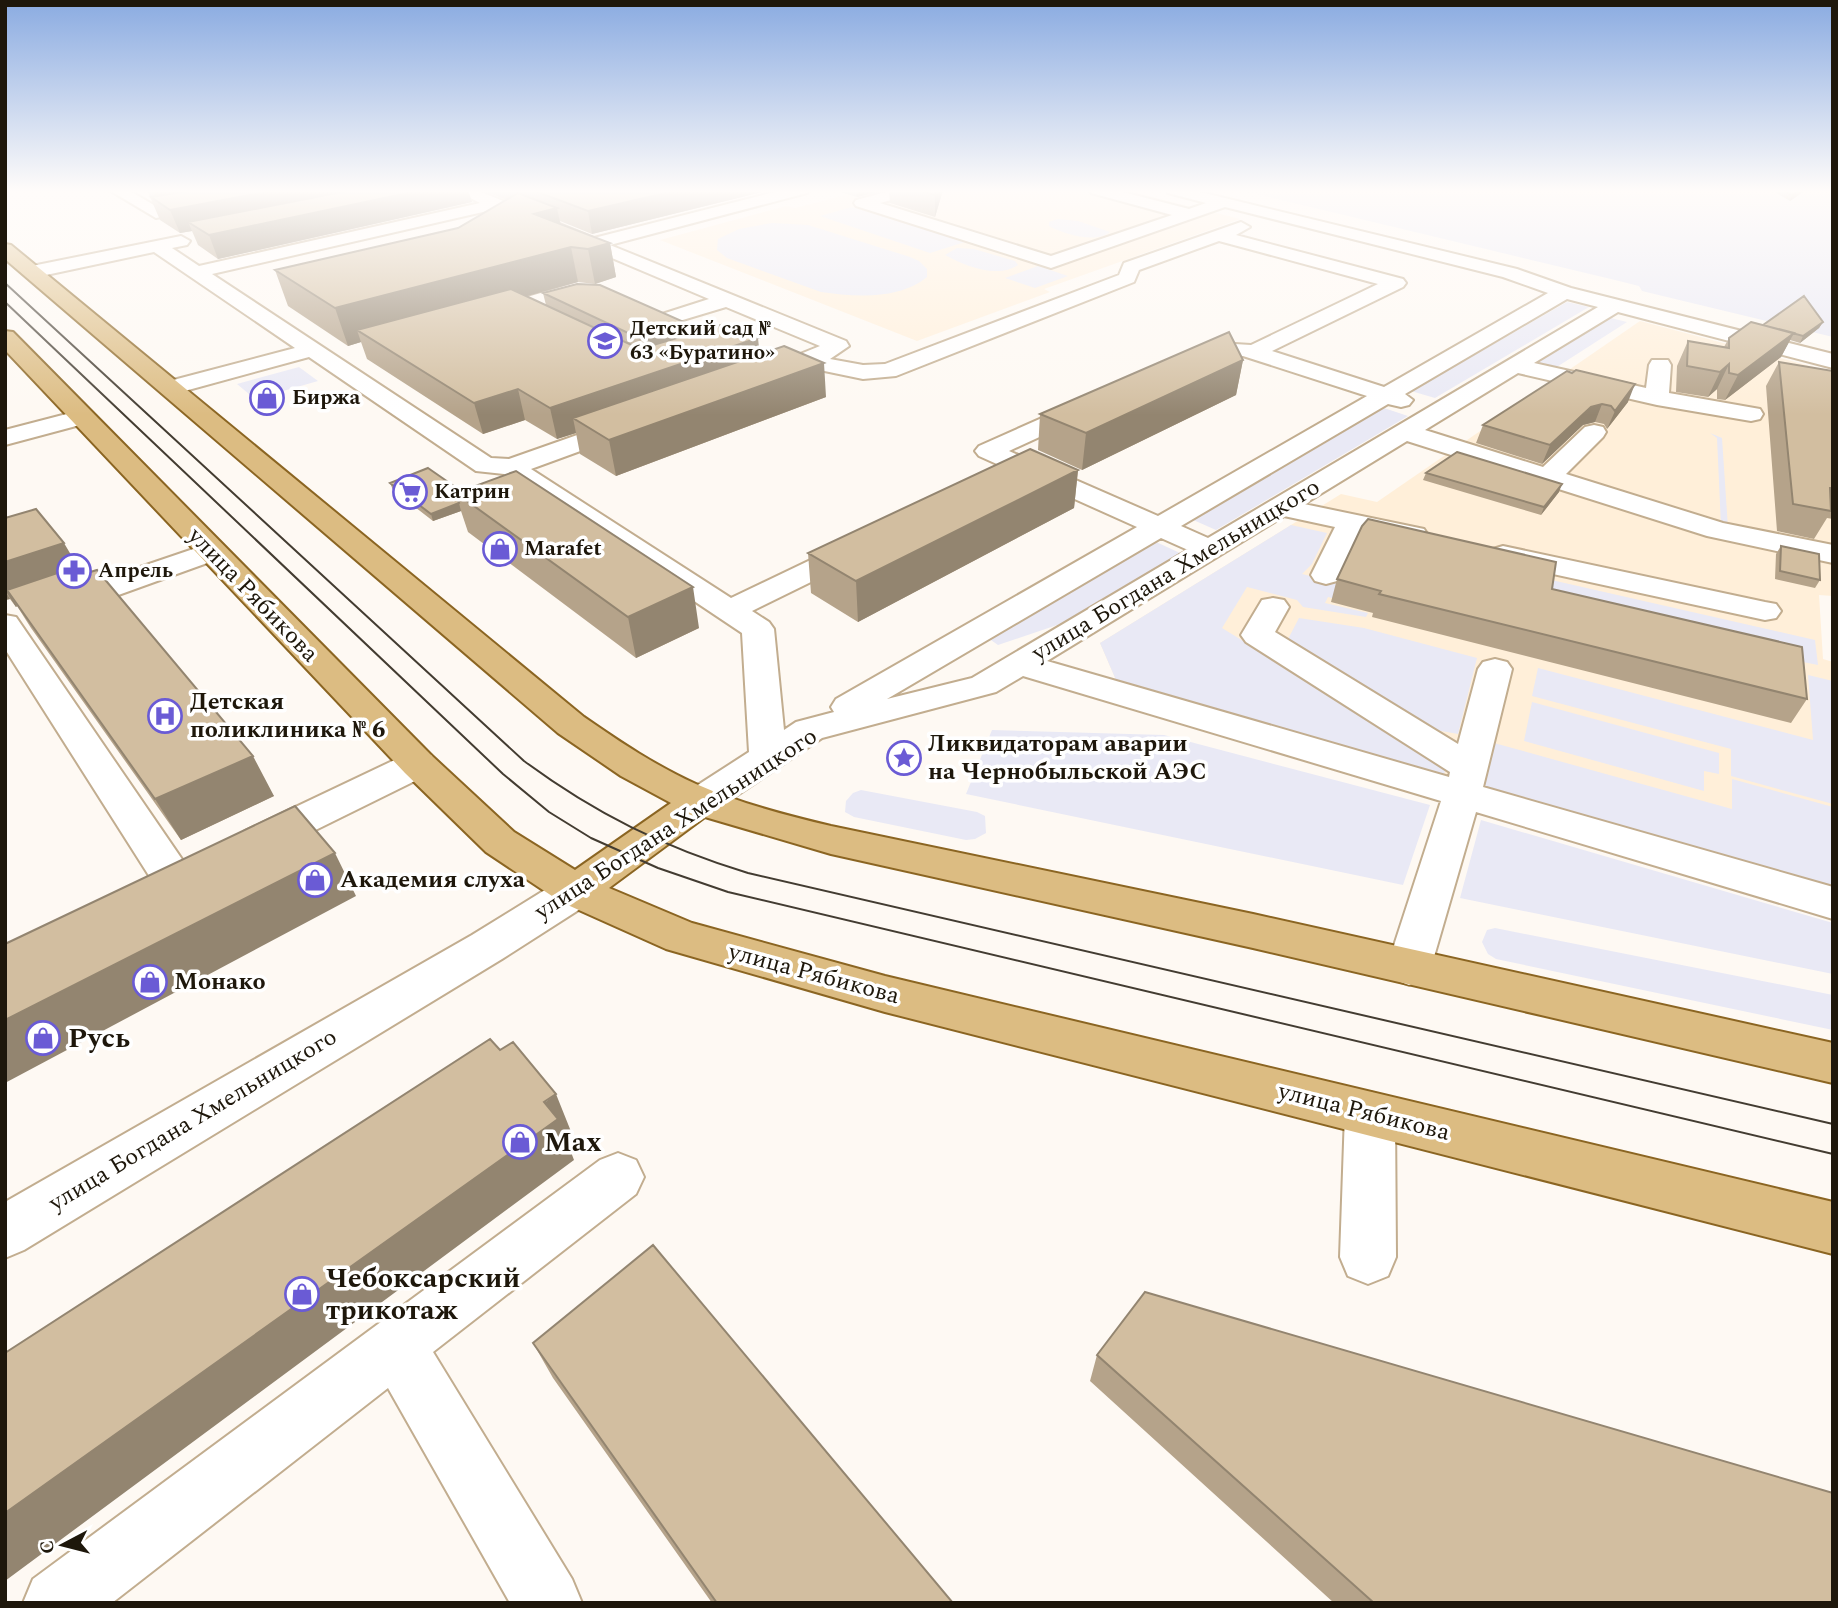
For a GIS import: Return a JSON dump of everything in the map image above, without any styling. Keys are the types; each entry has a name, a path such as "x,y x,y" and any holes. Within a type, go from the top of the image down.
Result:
{"main road":[{"path":"19,274 170,388 571,726 625,762 701,801 818,837 1833,1063"},
{"name":"улица Рябикова","path":"5,337 418,764 500,842 576,891 681,937 884,994 1833,1228"},
{"name":"улица Богдана Хмельницкого","path":"576,891 701,801"}],"street":[{"path":"19,274 125,265"},
{"path":"181,265 260,305 322,355 485,465 511,467 651,417"},
{"path":"643,265 838,346 808,361 739,386"},
{"path":"808,361 863,372 887,372 1127,278 1131,267 1136,265"},
{"path":"1253,352 1396,283 1327,265"},
{"path":"1478,265 1564,292 1833,360"},
{"path":"809,730 1564,292"},
{"path":"666,319 727,300"},
{"name":"улица Богдана Хмельницкого","path":"701,801 809,730 984,685 1615,305"},
{"path":"642,308 699,334"},
{"path":"1162,372 1212,350 1240,348 1437,412"},
{"path":"170,388 322,355 354,353"},
{"path":"1514,365 1657,398 1751,414"},
{"path":"1657,398 1660,365"},
{"path":"1100,400 988,451 1210,549"},
{"path":"5,438 82,417"},
{"path":"1405,432 1717,530 1824,552"},
{"path":"1548,477 1594,432"},
{"path":"511,467 758,629 768,757"},
{"path":"986,485 1023,467"},
{"path":"1280,506 1765,611"},
{"path":"1811,517 1824,552"},
{"path":"1326,575 1351,522"},
{"path":"730,610 877,538"},
{"path":"211,552 5,624 187,876 418,764"},
{"path":"1273,607 1257,635 1466,781"},
{"path":"1020,664 1466,781 1833,903"},
{"path":"1409,967 1466,781 1495,669"},
{"name":"улица Богдана Хмельницкого","path":"5,1231 487,947 576,891"},
{"path":"1367,1258 1370,1114"},
{"path":"57,1603 618,1177"},
{"path":"396,1346 548,1603"}],"shaded area":[{"path":"724,265 1111,265 1044,289 1050,292 917,341"},
{"path":"746,265 923,265 927,269 927,277 903,290 890,293 862,296 821,292"},
{"path":"967,265 1018,265 1001,271"},
{"path":"1553,265 1833,265 1833,337 1642,291 1639,286"},
{"path":"1038,266 1068,276 1035,288 1005,278"},
{"path":"1567,302 1589,307 1435,398 1411,391"},
{"path":"1607,317 1627,322 1549,372 1534,363"},
{"path":"1640,321 1833,372 1833,596 1819,595 1823,659 1833,662 1833,888 1116,680 1100,643 1341,494 1377,502"},
{"path":"299,367 318,381 255,399 237,384"},
{"path":"1384,408 1408,416 1216,530 1191,519"},
{"path":"1710,433 1722,438 1728,528 1721,526 1717,438"},
{"path":"1291,525 1327,533 1312,564 1302,574 1343,584 1336,599 1328,597 1325,603 1368,613 1366,617 1303,607 1297,600 1247,587 1222,628 1446,766 1444,775 1116,680 1100,643"},
{"path":"1154,541 1180,553 1066,622 998,645 988,638"},
{"path":"1507,570 1815,640 1818,665 1547,611"},
{"path":"1299,618 1364,628 1477,658 1458,734 1413,726 1287,641"},
{"path":"1538,668 1813,740 1808,675 1833,681 1833,804 1731,776 1731,749 1532,696"},
{"path":"1532,702 1719,753 1719,774 1704,771 1704,791 1524,741"},
{"path":"992,730 1164,735 1430,805 1403,885 966,794"},
{"path":"1494,743 1732,809 1732,779 1833,807 1833,887 1485,786"},
{"path":"861,790 977,812 985,816 986,833 966,840 854,817 845,812 846,801 853,793"},
{"path":"1481,820 1833,923 1833,974 1460,898"},
{"path":"1495,928 1833,995 1833,1030 1496,959 1488,954 1482,942 1487,930"}],"building":[{"path":"297,265 501,265 335,308 275,270"},
{"path":"577,284 600,285 693,326 645,341 543,293"},
{"path":"511,289 640,349 724,324 758,338 550,408 518,389 474,403 357,330"},
{"path":"1804,296 1823,322 1803,336 1763,325"},
{"path":"1751,322 1794,333 1738,375 1729,373 1729,364 1720,372 1687,366 1688,341 1729,348 1729,338"},
{"path":"1229,332 1243,360 1086,433 1040,414"},
{"path":"784,346 824,363 609,440 573,418"},
{"path":"1779,362 1833,371 1831,511 1793,504"},
{"path":"1576,370 1635,384 1615,411 1611,406 1602,404 1591,407 1550,445 1483,425 1567,371 1572,373"},
{"path":"1030,449 1078,470 856,581 808,553"},
{"path":"1457,452 1562,484 1544,507 1426,473"},
{"path":"428,468 461,491 456,493 459,503 431,514 390,483"},
{"path":"516,471 693,587 628,617 456,493"},
{"path":"36,509 64,543 5,562 5,518"},
{"path":"1368,519 1556,562 1552,589 1802,647 1807,699 1379,594 1381,591 1337,579 1362,526"},
{"path":"1781,546 1819,554 1820,580 1780,571"},
{"path":"81,565 87,573 97,570 253,756 155,799 7,590"},
{"path":"295,806 335,853 5,1020 5,944"},
{"path":"490,1039 500,1050 513,1042 556,1094 544,1102 558,1119 5,1513 5,1353"},
{"path":"653,1245 953,1603 717,1603 533,1343"},
{"path":"1145,1292 1833,1493 1833,1603 1374,1603 1097,1355"}],"tram line":[{"path":"5,283 524,761 604,813 659,840 748,873 1833,1124"},
{"path":"5,302 503,774 549,812 591,838 658,868 728,892 1833,1154"}],"place":[{"name":"Детский сад № 63 «Буратино»","path":"605,341"},
{"name":"Биржа","path":"267,398"},
{"name":"Катрин","path":"410,492"},
{"name":"Marafet","path":"500,549"},
{"name":"Апрель","path":"74,571"},
{"name":"Детская поликлиника № 6","path":"165,716"},
{"name":"Ликвидаторам аварии на Чернобыльской АЭС","path":"904,758"},
{"name":"Академия слуха","path":"315,880"},
{"name":"Монако","path":"150,982"},
{"name":"Русь","path":"43,1038"},
{"name":"Max","path":"520,1142"},
{"name":"Чебоксарский трикотаж","path":"302,1294"}]}
